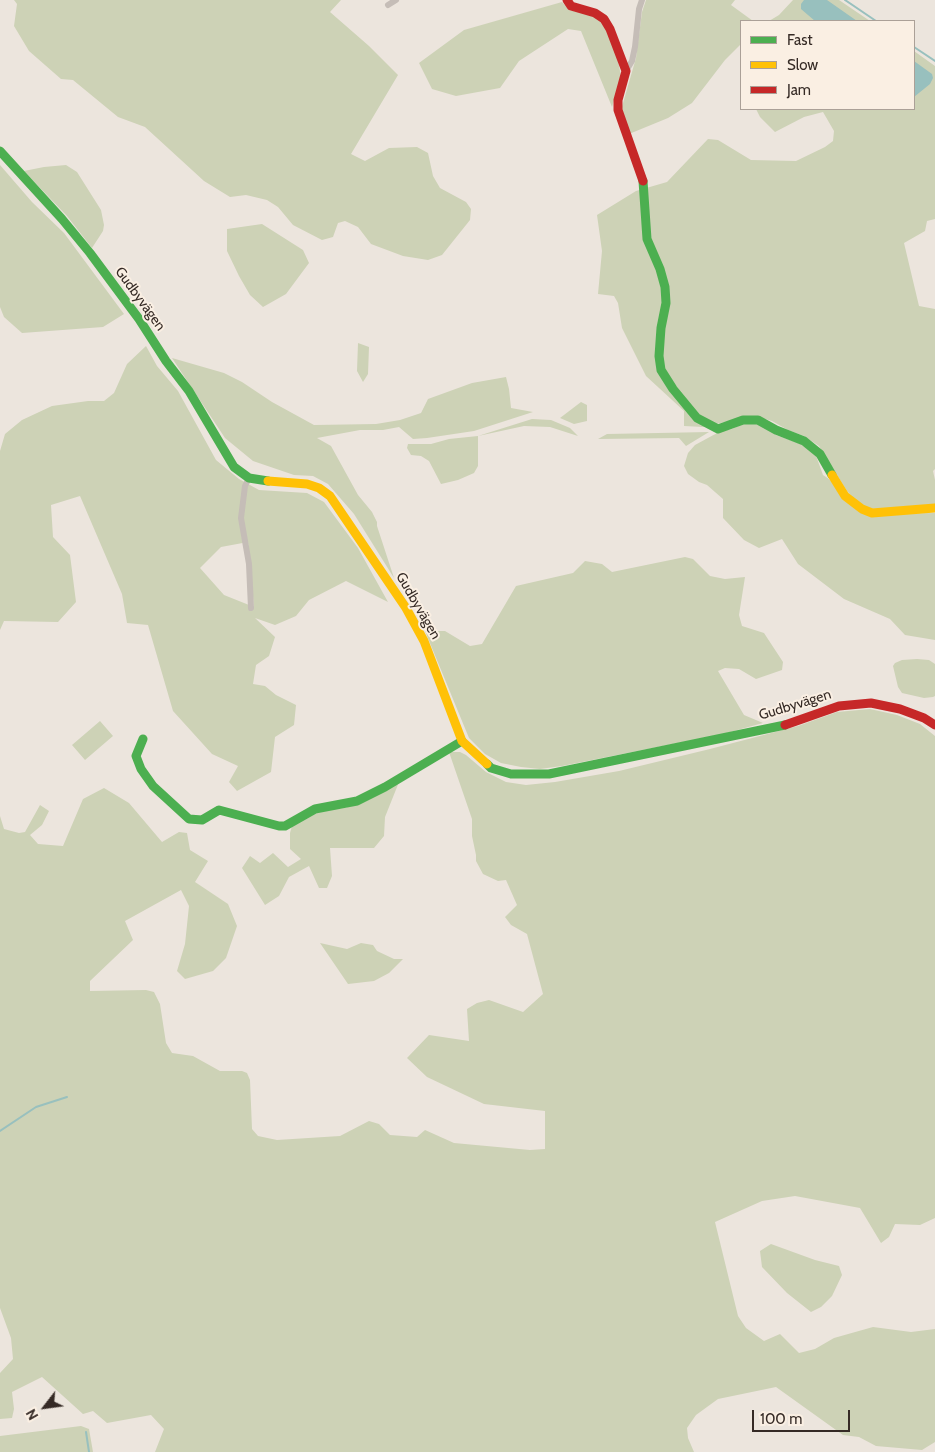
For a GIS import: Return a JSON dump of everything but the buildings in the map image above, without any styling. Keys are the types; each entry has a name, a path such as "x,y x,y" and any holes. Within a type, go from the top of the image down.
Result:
{"street":[{"path":"388,5 396,0"},
{"path":"567,0 571,6 595,13 604,19 610,29 626,71"},
{"path":"642,0 639,9 632,61 626,71 618,100 618,110 644,185 647,239 660,269 665,287 666,302 661,328 659,356 661,370 673,389 697,418 706,424 718,429 743,420 758,420 776,430 804,441 820,454 846,496 862,509 878,513 935,508"},
{"name":"Gudbyvägen","path":"0,151 62,219 139,319 189,392 234,467 249,478 280,483 307,484 319,488 330,496 384,574 424,641 462,740 491,768 511,774 549,774 779,727 839,706 871,703 900,709 924,718 935,725"},
{"path":"249,478 245,486 241,518 249,564 251,608"},
{"path":"143,739 136,756 141,769 153,786 189,819 202,820 219,810 279,826 285,826 315,809 357,801 385,787 462,740"}],"green space":[{"path":"14,0 341,0 330,12 369,46 398,75 351,154 365,161 389,148 417,147 428,153 433,176 440,188 466,202 471,209 470,220 442,255 428,260 403,256 371,244 358,227 345,221 338,223 333,237 322,240 293,225 278,207 267,200 246,195 230,197 204,181 145,127 118,117 73,80 61,79 29,51 14,26 17,4"},
{"path":"646,0 735,0 731,5 752,20 740,20 740,45 725,60 692,103 668,118 629,134 621,110 636,58 642,12"},
{"path":"793,0 839,0 869,20 771,20 779,15"},
{"path":"562,2 569,10 601,19 608,32 621,76 612,107 581,31 568,29 519,61 500,88 456,96 432,89 419,63 464,30"},
{"path":"915,52 935,66 935,219 927,221 925,231 904,243 919,306 935,309 935,469 933,471 935,506 870,509 857,502 847,491 819,446 804,436 772,421 758,417 743,418 703,427 684,426 684,411 646,376 622,328 618,303 614,296 598,294 602,251 597,215 636,191 667,182 708,139 718,140 751,160 796,161 833,141 834,131 823,112 804,117 775,132 760,117 756,110 915,110"},
{"path":"0,165 32,202 64,233 124,314 103,327 22,333 4,317 0,307"},
{"path":"66,165 77,172 101,210 104,225 103,231 92,248 67,216 24,171"},
{"path":"262,224 303,250 309,263 286,294 263,307 250,295 227,251 227,229"},
{"path":"358,343 369,347 368,374 363,382 357,371"},
{"path":"146,346 157,366 178,391 216,460 239,479 259,490 307,493 324,502 358,548 388,602 346,581 309,600 296,616 275,625 255,618 275,637 269,656 256,665 253,684 265,686 276,695 296,705 294,725 275,737 271,772 237,791 229,782 238,766 212,754 173,711 148,625 127,623 122,594 80,496 51,505 53,537 70,555 76,602 58,622 4,621 0,630 0,451 5,434 22,420 52,406 88,401 104,401 114,393 127,364","holes":["248,542 254,607 224,595 200,568 221,547"]},
{"path":"172,358 224,373 314,425 376,424 400,420 421,413 428,399 472,383 506,377 511,408 533,412 474,431 427,438 413,439 399,427 383,430 360,430 317,438 331,446 358,495 372,512 377,522 394,578 354,514 328,484 313,476 294,475 253,461 225,438"},
{"path":"581,402 587,405 587,421 574,424 560,418"},
{"path":"532,419 551,420 570,428 578,436 550,427 524,426 478,436"},
{"path":"743,424 758,424 766,427 776,435 801,444 815,453 823,475 865,514 935,513 935,640 905,635 890,619 844,599 798,564 782,539 759,548 744,540 723,518 723,499 707,485 688,474 684,466 688,453 695,445 719,432"},
{"path":"709,432 686,446 679,438 598,439 607,434"},
{"path":"478,436 478,466 474,473 458,480 441,484 429,461 421,456 411,455 407,448 408,444 431,444 449,439"},
{"path":"685,557 693,559 710,576 725,579 745,577 739,615 742,626 764,633 783,662 782,670 756,679 739,669 725,668 718,671 744,715 763,723 723,734 540,769 501,763 485,754 469,738 425,631 445,631 470,646 482,644 516,586 573,573 585,561 602,564 612,572"},
{"path":"902,660 929,660 935,664 935,696 933,697 924,698 902,693 898,687 893,666 895,663"},
{"path":"870,709 897,715 920,724 935,736 935,1218 920,1225 895,1224 889,1237 881,1243 860,1208 795,1196 762,1201 715,1222 738,1316 746,1328 764,1341 780,1334 799,1353 815,1349 834,1338 873,1327 911,1332 935,1329 935,1442 922,1450 876,1446 859,1437 843,1435 776,1387 718,1399 696,1415 687,1428 688,1438 694,1452 155,1452 164,1429 151,1415 107,1423 93,1411 83,1414 42,1377 12,1392 14,1409 12,1418 0,1419 0,1373 13,1359 11,1338 0,1308 0,816 4,829 19,833 25,832 40,805 49,811 42,825 30,835 38,844 63,846 83,799 104,788 129,803 162,842 179,832 187,833 190,850 208,861 195,882 228,904 237,926 226,958 213,971 185,979 177,971 185,944 189,906 181,890 125,921 133,940 90,981 90,991 146,990 154,992 160,1004 166,1043 172,1053 193,1056 220,1071 242,1071 247,1073 250,1080 252,1129 258,1136 277,1140 340,1136 369,1121 379,1124 390,1135 417,1137 425,1130 454,1143 530,1150 545,1149 545,1111 484,1104 427,1077 407,1058 429,1035 469,1041 467,1009 477,1003 489,1000 523,1012 543,994 527,934 511,925 505,917 517,905 506,880 498,881 483,874 476,861 472,836 472,819 449,752 460,752 466,755 486,772 506,782 526,785 619,771 798,726 837,712"},
{"path":"100,721 113,736 85,760 72,745"},
{"path":"399,782 385,817 384,836 374,848 330,848 332,876 327,888 319,888 309,866 289,877 279,896 265,905 242,868 250,856 260,863 273,853 288,867 301,859 290,849 292,826 314,811 345,808 366,801"},
{"path":"320,943 347,949 361,943 373,945 377,951 394,959 403,959 389,973 374,981 348,984"},
{"path":"771,1244 815,1260 839,1266 842,1275 832,1296 821,1307 811,1312 787,1293 762,1267 760,1251"},
{"path":"81,1426 89,1429 93,1452 0,1452 0,1436"}],"water":[{"path":"804,0 827,0 856,20 814,20 801,9 801,4"},
{"path":"915,62 932,74 933,78 930,84 915,96"}],"waterway":[{"path":"845,0 875,20"},
{"path":"915,48 935,61"},
{"path":"0,1131 36,1107 67,1097"},
{"path":"86,1432 89,1452"}],"traffic: fast":[{"path":"0,151 62,219 139,319 166,361 189,391 234,467 249,478 268,481"},
{"path":"643,181 647,239 660,269 665,287 666,303 661,328 659,356 661,370 673,389 697,418 718,429 743,420 758,420 776,430 804,441 820,454 832,475"},
{"path":"487,764 491,768 511,774 549,774 785,725"},
{"path":"143,739 136,756 141,769 153,786 189,819 202,820 219,810 279,826 285,826 315,809 357,801 385,787 462,741"}],"traffic: slow":[{"path":"832,475 845,496 862,509 872,513 935,508"},
{"path":"268,481 307,484 319,488 330,496 406,608 424,641 462,741 487,764"}],"traffic: jam":[{"path":"567,0 571,6 595,13 604,19 610,29 626,71 618,100 618,110 643,181"},
{"path":"785,725 839,706 871,703 900,709 924,718 935,725"}]}
